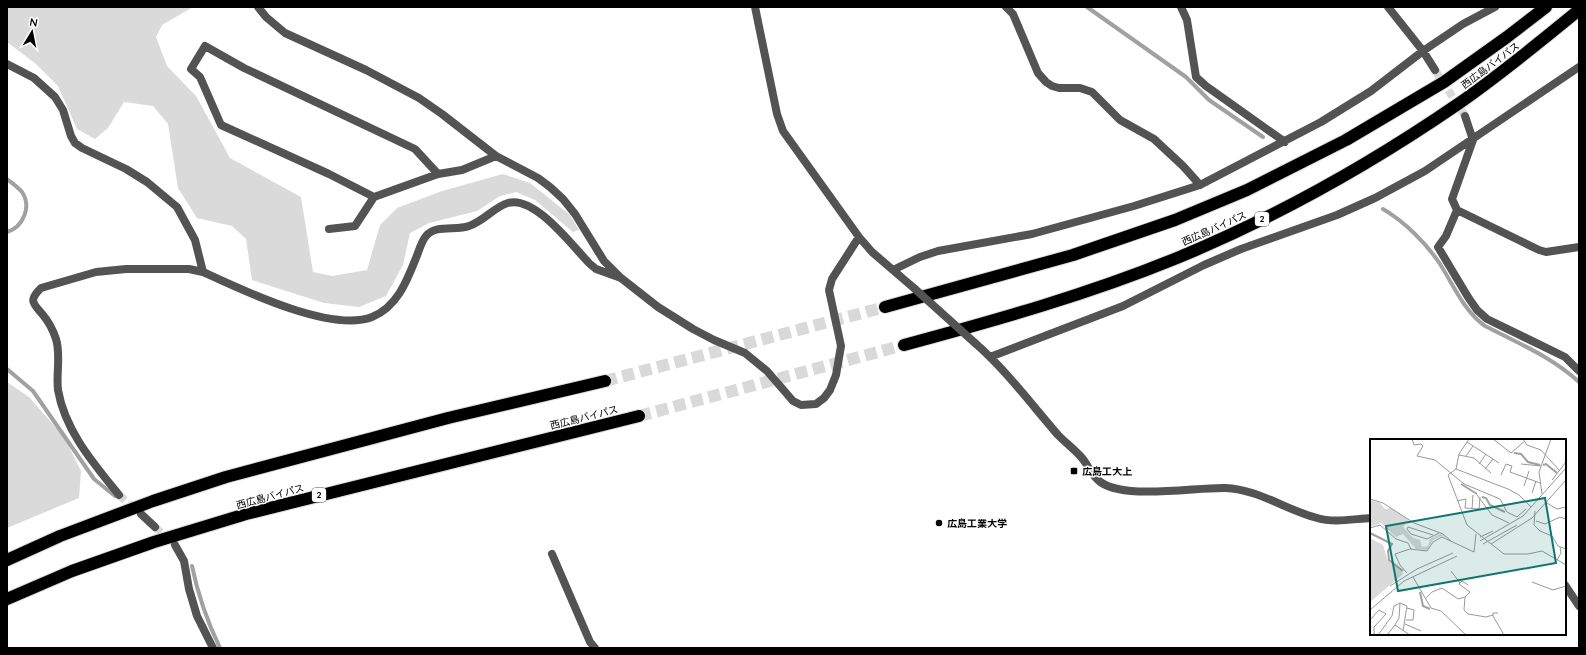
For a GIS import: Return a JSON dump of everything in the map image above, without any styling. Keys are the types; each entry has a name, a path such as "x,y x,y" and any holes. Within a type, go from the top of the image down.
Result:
{"highway":[{"name":"西広島バイパス","path":"885,307 1072,255 1175,220 1247,190 1346,140 1444,82 1508,37 1546,7"},
{"name":"西広島バイパス","path":"904,345 1014,315 1096,288 1177,258 1255,223 1355,169 1458,104 1522,56 1579,10"},
{"path":"7,560 60,536 153,501 226,476 448,418 605,381"},
{"name":"西広島バイパス","path":"7,599 72,571 146,545 246,514 639,416"}],"street":[{"path":"258,7 266,17 285,33 366,70 419,98 496,156 538,178 563,199 586,230 604,261 621,278 658,308 714,340 745,353 767,371 794,401 801,405 816,404 824,398 830,390 836,375 841,354 839,335 829,290 832,279 859,237"},
{"path":"754,7 777,114 783,131 859,237 872,252 990,357 1060,436 1083,459 1098,480 1111,488 1126,491 1229,488 1260,496 1318,519 1338,521 1370,518"},
{"path":"1006,7 1013,14 1038,73 1046,82 1059,88 1080,88 1092,92 1120,120 1154,139 1183,166 1200,185"},
{"path":"1181,7 1187,20 1196,77 1206,86 1285,142"},
{"path":"1388,7 1423,51 1435,70"},
{"path":"893,270 920,257 938,251 1032,234 1134,206 1200,185 1321,122 1371,91 1423,51 1463,24 1495,7"},
{"path":"374,197 329,174 222,125 200,77 191,69 205,46 244,68 414,149 438,174"},
{"path":"7,64 34,78 55,97 63,110 71,136 75,143 82,148 126,169 147,182 177,207 195,240 203,272"},
{"path":"990,357 1123,306 1204,265 1241,249 1336,216 1375,198 1425,171 1579,67"},
{"path":"1465,116 1472,140 1452,199 1457,210 1539,250 1546,252 1579,248"},
{"path":"329,229 355,226 374,197 438,174 462,170 496,156"},
{"path":"119,495 98,470 71,429 63,409 58,390 58,345 51,328 42,314 35,307 33,301 35,293 41,288 96,272 126,269 189,269 203,272 286,307 338,321 356,321 372,317 386,308 400,294 426,235 434,230 468,227 479,222 500,207 509,203 522,203 534,209 548,219 596,269 621,278"},
{"path":"1457,210 1446,236 1438,248 1477,310 1493,322 1565,357 1579,371"},
{"path":"141,514 155,527"},
{"path":"174,545 184,561 189,589 197,616 213,648"},
{"path":"552,554 590,642 595,648"},
{"path":"1566,586 1579,606"}],"shaded area":[{"path":"7,7 193,7 162,25 156,37 167,66 196,96 230,158 301,197 313,272 332,276 367,270 380,225 397,208 442,191 503,174 530,183 570,215 579,230 573,232 535,200 516,192 500,196 477,211 429,223 410,233 403,265 386,296 359,307 324,303 252,280 246,239 232,226 197,218 178,188 168,124 153,106 124,102 108,128 95,139 77,129 58,86 36,64 7,42"},
{"path":"7,382 29,397 64,437 81,471 79,498 7,528"}],"waterway":[{"path":"1087,7 1186,77 1209,100 1263,137"},
{"path":"7,179 22,192 26,204 24,216 18,226 7,232"},
{"path":"1383,209 1407,227 1428,248 1440,264 1465,306 1478,320 1485,326 1558,365 1579,382"},
{"path":"7,369 33,391 94,479 115,496"},
{"path":"192,566 203,608 220,648"}],"tunnel":[{"path":"1435,70 1465,116"},
{"path":"605,381 885,307"},
{"path":"639,416 904,345"},
{"path":"119,495 137,511"},
{"path":"155,527 169,540"}],"place":[{"name":"広島工大上","path":"1074,471"},
{"name":"広島工業大学","path":"939,523"}]}
